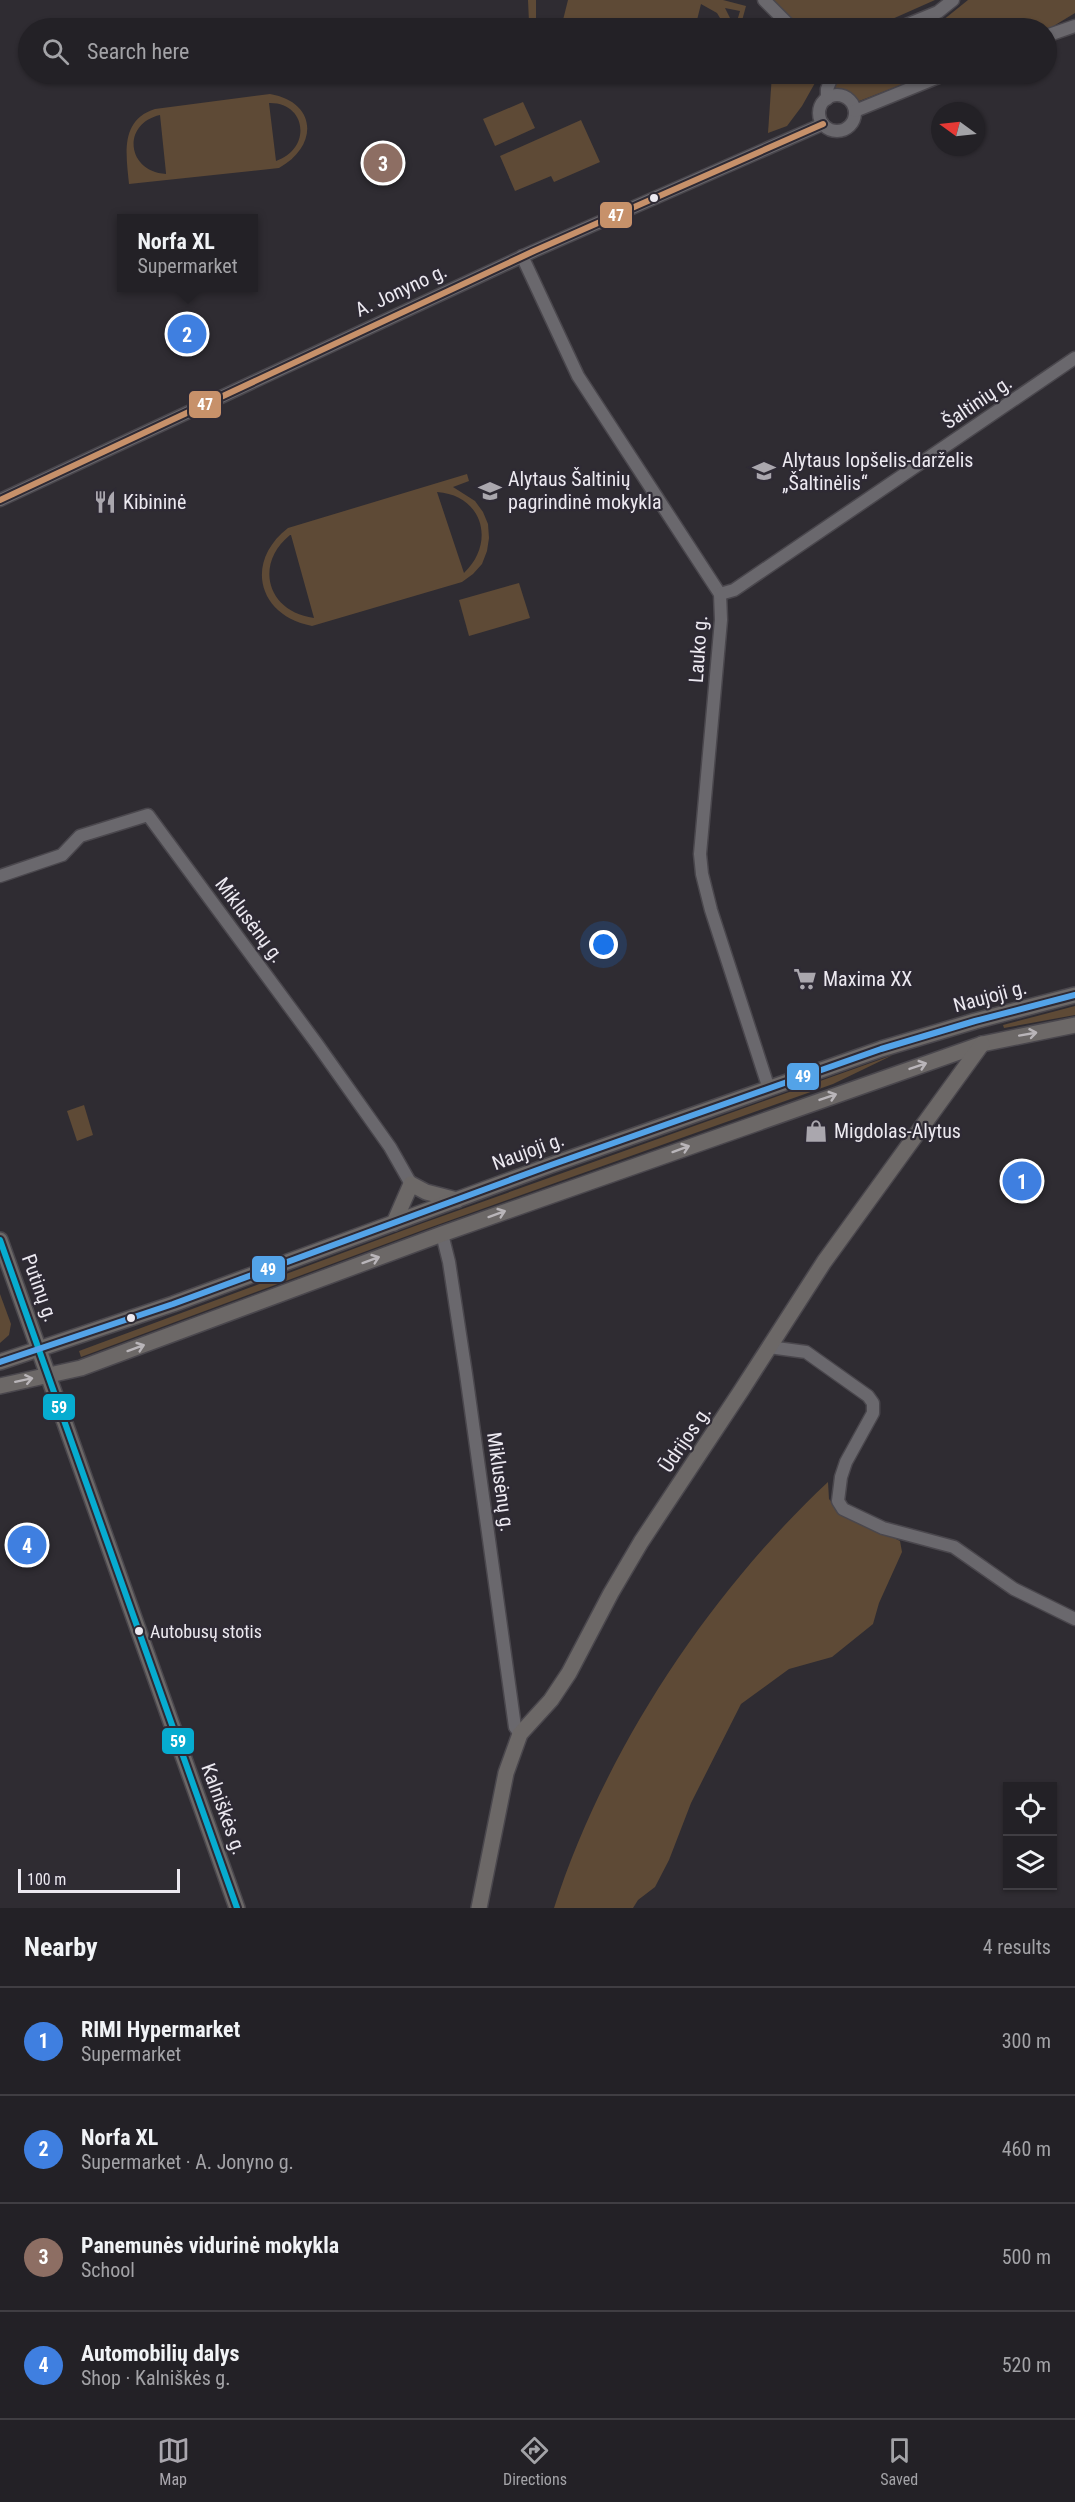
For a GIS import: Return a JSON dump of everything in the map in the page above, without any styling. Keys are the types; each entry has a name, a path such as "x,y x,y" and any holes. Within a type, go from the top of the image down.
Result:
{"main road":[{"name":"Naujoji g.","path":"0,1362 173,1304 881,1049 1075,995"},
{"path":"975,1021 982,1044"},
{"path":"0,1386 81,1368 442,1234 982,1044 1075,1025"},
{"name":"Ūdrijos g.","path":"479,1908 506,1773 520,1734 551,1700 569,1673 641,1542 838,1241 982,1044"},
{"path":"394,1223 411,1184 426,1192 457,1200"},
{"name":"Putinų g.","path":"0,1240 40,1350"},
{"name":"Kalniškės g.","path":"40,1350 237,1908"}],"street":[{"path":"764,0 782,18"},
{"path":"923,18 938,12 953,0"},
{"path":"1057,32 1075,26"},
{"path":"827,99 826,89 828,84"},
{"path":"855,111 921,84"},
{"path":"842,96 851,102 855,111 852,123 843,130 832,130 823,124 819,113 827,99 842,96"},
{"name":"A. Jonyno g.","path":"0,500 522,256 823,124"},
{"name":"Lauko g.","path":"522,256 578,376 720,594 721,620 700,854 702,874 711,910 769,1089"},
{"name":"Šaltinių g.","path":"720,594 734,590 1075,358"},
{"name":"Miklusėnų g.","path":"0,876 62,855 80,836 147,815 317,1044 390,1147 411,1184"},
{"name":"Miklusėnų g.","path":"442,1234 449,1262 464,1363 515,1727 520,1734"},
{"path":"769,1347 806,1352 868,1396 873,1404 873,1413 849,1456 841,1477 838,1502 843,1509 883,1528 954,1547 1014,1589 1075,1619"}],"shaded area":[{"path":"528,0 536,0 536,18 529,18"},
{"path":"568,0 723,0 746,6 743,18 738,18 740,11 725,8 730,18 720,18 717,13 701,4 698,18 564,18"},
{"path":"771,0 935,0 894,18 775,18 776,5"},
{"path":"968,0 1075,0 1075,13 1057,24 1057,18 946,18"},
{"path":"771,84 814,84 787,126 768,133"},
{"path":"903,84 849,105 841,103 836,96 836,85"},
{"path":"270,94 286,99 297,106 304,115 307,126 306,137 292,159 279,168 129,184 127,150 131,130 144,114 155,109","holes":["269,103 282,105 291,110 300,127 300,137 295,147 288,155 276,161","160,115 166,173 166,174 153,171 143,165 134,147 134,137 139,128 147,120"]},
{"path":"523,102 535,128 495,146 483,119"},
{"path":"581,120 600,162 554,182 551,176 515,191 500,156"},
{"path":"467,474 469,481 453,487 475,501 483,512 488,524 489,538 482,564 462,582 312,626 294,620 279,611 269,600 263,586 262,571 266,556 274,542 288,528","holes":["437,492 453,495 465,502 480,522 482,535 480,548 474,561 464,573","291,535 314,618 298,614 285,607 276,597 271,585 269,572 272,559"]},
{"path":"519,583 530,618 469,636 459,600"},
{"path":"1075,1006 1075,1015 1004,1028 1003,1025"},
{"path":"893,1055 833,1084 426,1229 81,1357 79,1351 423,1223"},
{"path":"84,1105 93,1135 77,1141 67,1111"},
{"path":"0,1294 11,1324 9,1335 0,1343"},
{"path":"828,1482 829,1499 839,1511 900,1541 902,1552 879,1603 873,1624 832,1657 789,1669 741,1704 691,1803 669,1860 655,1887 638,1900 633,1908 554,1908 575,1850 601,1791 631,1734 665,1678 702,1625 742,1574 784,1526"}],"transit line":[{"name":"47","path":"0,500 534,251 823,124"},
{"name":"49","path":"0,1362 173,1304 551,1165 881,1049 1075,995"},
{"name":"59","path":"0,1240 237,1908"}],"place":[{"name":"Panemunės vidurinė mokykla","path":"383,163"},
{"name":"Norfa XL","path":"187,334"},
{"name":"Alytaus lopšelis-darželis „Šaltinėlis“","path":"764,471"},
{"name":"Alytaus Šaltinių pagrindinė mokykla","path":"490,491"},
{"name":"Kibininė","path":"105,502"},
{"name":"Maxima XX","path":"805,979"},
{"name":"Migdolas-Alytus","path":"816,1131"},
{"name":"RIMI Hypermarket","path":"1022,1181"},
{"name":"Automobilių dalys","path":"27,1545"},
{"name":"Autobusų stotis","path":"139,1631"}]}
